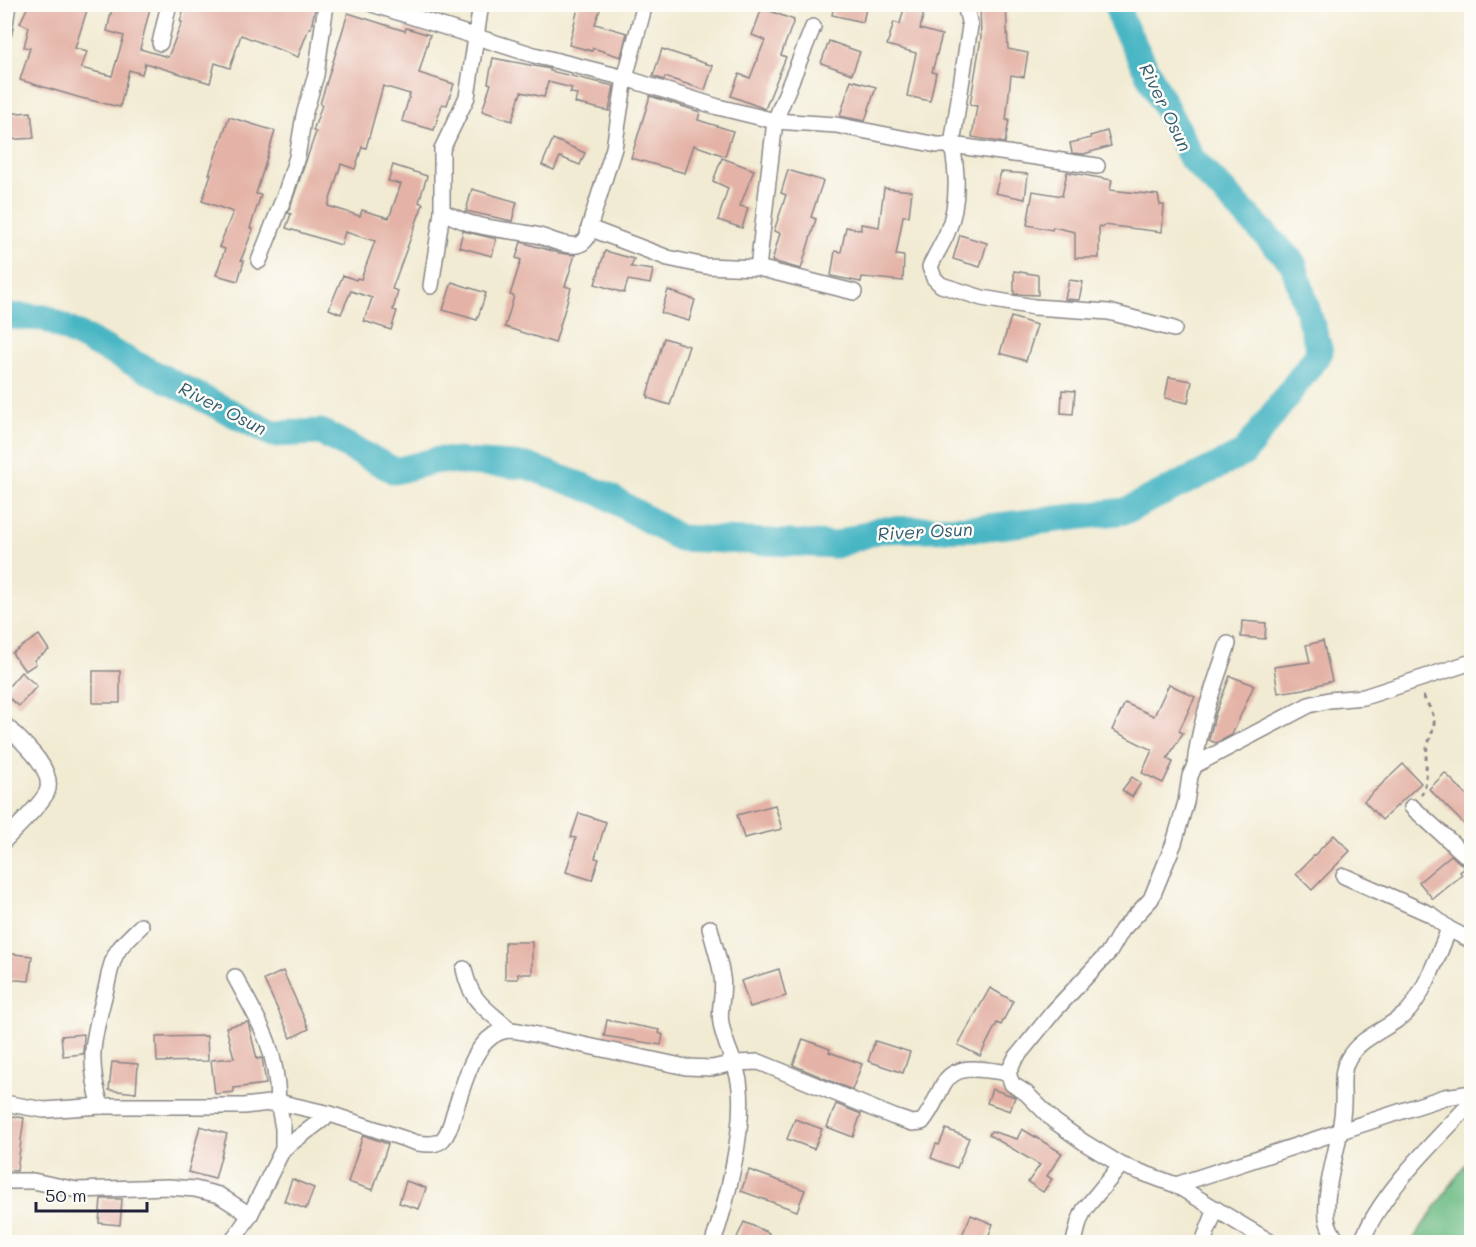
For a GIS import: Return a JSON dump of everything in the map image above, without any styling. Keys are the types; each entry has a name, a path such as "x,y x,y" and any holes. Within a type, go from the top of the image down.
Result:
{"street":[{"path":"4,32 8,4"},
{"path":"160,43 169,4"},
{"path":"259,261 297,157 304,115 316,75 326,4"},
{"path":"372,4 534,55 625,78 718,107 775,121 836,125 937,146 952,145 1096,165"},
{"path":"431,286 442,212 442,149 467,97 481,4"},
{"path":"442,212 473,225 510,230 575,245 584,243 589,235 589,228 614,148 625,78 645,4"},
{"path":"965,4 970,26 952,145 957,168 955,200 947,233 930,267 934,278 941,285 982,297 1034,307 1109,312 1174,329"},
{"path":"758,268 775,121 813,27"},
{"path":"589,228 668,258 705,266 758,268 854,292"},
{"path":"1228,644 1201,725 1195,765 1190,776 1186,802 1174,843 1151,899 1129,922 1110,951 1054,1011 1015,1059 1008,1074 1012,1084 1026,1093 1054,1121 1085,1143 1120,1165 1176,1185 1270,1242"},
{"path":"1195,765 1309,705 1329,700 1364,697 1472,662"},
{"path":"4,724 33,753 46,772 48,782 46,794 4,841"},
{"path":"1412,807 1472,861"},
{"path":"1344,876 1430,914 1449,929 1472,941"},
{"path":"101,1106 94,1083 92,1062 98,1016 114,959 119,949 141,926"},
{"path":"710,928 723,978 720,1019 724,1042 734,1063 740,1087 738,1133 723,1212 713,1242"},
{"path":"1338,1242 1331,1233 1327,1219 1332,1164 1340,1131 1343,1077 1347,1060 1359,1044 1406,1013 1424,983 1449,929"},
{"path":"464,969 473,997 510,1030"},
{"path":"232,1242 250,1215 283,1149 278,1077 273,1054 260,1023 235,977"},
{"path":"4,1103 44,1110 101,1106 235,1107 278,1102 330,1114 417,1143 431,1144 443,1139 450,1127 476,1053 487,1039 510,1030 687,1067 712,1068 734,1063 759,1062 912,1123 922,1122 930,1112 945,1082 954,1073 973,1068 1008,1074"},
{"path":"1176,1185 1445,1097 1472,1093"},
{"path":"1362,1242 1372,1220 1394,1189 1472,1102"},
{"path":"283,1149 330,1114"},
{"path":"1074,1242 1078,1222 1084,1210 1120,1165"},
{"path":"4,1181 33,1181 77,1190 168,1187 195,1189 219,1195 250,1215"},
{"path":"1203,1242 1216,1209"}],"path":[{"path":"1412,807 1424,793 1426,754 1434,723 1434,717 1416,681"}],"green space":[{"path":"1471,1156 1471,1242 1411,1242"}],"building":[{"path":"29,4 89,4 75,48 87,52 81,68 112,76 124,36 107,31 113,4 151,4 140,49 168,57 182,22 180,21 186,4 316,4 311,28 309,28 298,57 241,35 230,68 215,63 210,83 145,63 142,74 129,70 120,107 20,80 30,48 24,47 29,27 20,23"},
{"path":"579,4 602,4 595,24 627,33 621,57 593,48 592,51 569,45"},
{"path":"834,4 867,4 863,22 832,15"},
{"path":"905,4 926,4 920,29 942,35 932,72 936,73 930,101 907,96 916,53 887,45 894,22 900,24"},
{"path":"980,4 1006,4 1008,49 1028,53 1024,77 1011,75 1006,120 1009,120 1005,143 972,137 977,106 970,105 981,38"},
{"path":"762,8 794,20 781,55 786,57 765,109 731,96 739,74 750,78 765,40 752,35"},
{"path":"348,13 405,31 406,28 430,35 419,73 454,84 447,105 442,104 434,130 402,121 410,94 383,86 366,148 362,147 355,169 341,164 328,206 360,216 362,210 389,218 401,184 388,181 393,165 427,176 419,202 423,204 392,289 398,291 393,310 397,311 391,330 364,321 372,298 351,291 341,314 329,309 343,275 356,280 361,279 375,241 345,232 341,245 286,228 291,214 288,213 316,132 313,131 322,105 320,104"},
{"path":"829,41 860,52 852,74 821,63"},
{"path":"662,49 713,66 705,90 665,77 664,80 653,76"},
{"path":"493,58 550,69 550,71 614,86 609,111 575,103 577,94 570,93 572,88 548,82 544,97 521,92 512,121 482,111 491,84 488,83"},
{"path":"851,80 876,87 865,121 840,116"},
{"path":"650,96 700,112 698,120 733,131 725,156 694,145 685,173 631,158"},
{"path":"31,112 34,138 6,140 4,114"},
{"path":"229,117 275,131 256,194 261,195 250,228 253,229 241,260 244,261 238,281 216,275 225,249 219,247 233,212 202,201"},
{"path":"1107,131 1111,146 1084,154 1072,153 1070,143"},
{"path":"553,139 585,153 580,165 560,157 554,170 542,165"},
{"path":"722,158 754,170 740,206 748,208 742,228 718,220 728,188 713,181"},
{"path":"788,170 823,181 811,217 816,219 801,269 772,261 780,233 774,231 786,195 781,193"},
{"path":"1001,172 1028,174 1025,199 995,193"},
{"path":"1067,172 1112,180 1110,190 1158,195 1160,205 1164,205 1162,232 1099,226 1099,258 1075,258 1075,232 1027,225 1033,191 1062,196"},
{"path":"884,188 912,191 909,216 903,216 896,255 904,256 903,281 862,277 861,282 831,276 835,251 841,252 846,227 861,230 861,224 879,227"},
{"path":"472,189 517,202 512,221 466,211"},
{"path":"463,231 496,239 492,256 459,247"},
{"path":"960,235 987,243 980,267 953,259"},
{"path":"521,242 559,253 575,255 565,286 571,288 555,343 505,327 514,296 510,295 521,260 516,258"},
{"path":"605,251 634,259 631,267 653,270 650,284 628,280 624,293 595,284"},
{"path":"1014,271 1038,275 1038,295 1014,294"},
{"path":"1069,280 1083,282 1079,300 1065,299"},
{"path":"452,282 486,293 477,320 443,310"},
{"path":"668,290 695,300 689,321 661,313"},
{"path":"1011,317 1037,325 1026,361 1000,353"},
{"path":"664,338 689,346 670,405 648,398 647,395"},
{"path":"1169,377 1192,381 1188,403 1165,398"},
{"path":"1062,390 1075,391 1073,414 1061,413"},
{"path":"1242,621 1266,623 1265,639 1241,637"},
{"path":"39,635 49,650 34,660 36,664 25,671 12,653"},
{"path":"1323,641 1332,681 1278,693 1274,667 1310,662 1306,645"},
{"path":"93,671 120,671 120,703 93,703"},
{"path":"21,672 37,686 19,706 4,692"},
{"path":"1230,676 1254,685 1232,735 1216,743 1209,740 1215,715"},
{"path":"1169,684 1195,697 1179,731 1183,733 1167,759 1173,762 1163,783 1142,773 1152,750 1112,730 1125,703 1154,716"},
{"path":"1403,764 1421,783 1382,820 1364,801"},
{"path":"1445,773 1472,800 1472,821 1466,826 1429,789"},
{"path":"1132,777 1141,783 1132,797 1122,790"},
{"path":"775,805 782,829 744,838 737,815"},
{"path":"579,813 606,822 595,858 599,859 592,880 566,872 576,838 571,837"},
{"path":"1334,835 1350,851 1312,890 1296,874"},
{"path":"1451,855 1465,868 1460,872 1462,875 1433,899 1419,882"},
{"path":"505,942 532,942 532,974 518,974 518,979 505,979"},
{"path":"4,953 32,956 29,981 4,979"},
{"path":"779,969 786,996 750,1007 741,981"},
{"path":"283,971 309,1029 291,1038 264,980"},
{"path":"990,988 1013,1001 1001,1025 997,1023 980,1056 958,1045"},
{"path":"607,1020 660,1030 659,1033 663,1035 661,1045 604,1036"},
{"path":"248,1022 257,1059 262,1058 266,1084 234,1088 234,1092 215,1094 211,1060 234,1058 226,1027"},
{"path":"84,1034 83,1054 63,1056 61,1036"},
{"path":"207,1036 208,1061 157,1062 156,1037"},
{"path":"803,1039 830,1049 829,1052 862,1064 852,1090 793,1065"},
{"path":"875,1041 910,1052 903,1073 868,1061"},
{"path":"112,1062 138,1064 136,1093 109,1090"},
{"path":"992,1089 1015,1097 1010,1111 987,1103"},
{"path":"836,1104 861,1114 853,1137 827,1127"},
{"path":"4,1115 24,1118 17,1171 4,1170"},
{"path":"795,1119 822,1129 814,1149 787,1139"},
{"path":"200,1126 227,1134 215,1179 188,1172"},
{"path":"946,1129 969,1138 957,1168 931,1158 936,1144 939,1145"},
{"path":"1022,1129 1062,1153 1047,1176 1052,1179 1043,1192 1028,1182 1040,1165 989,1135 991,1131 1017,1139"},
{"path":"363,1135 388,1144 373,1190 348,1182"},
{"path":"749,1170 805,1190 797,1211 741,1191"},
{"path":"292,1179 314,1188 306,1209 284,1201"},
{"path":"406,1181 426,1188 419,1209 399,1203"},
{"path":"101,1199 122,1199 120,1225 99,1223"},
{"path":"971,1215 993,1224 986,1242 959,1242"},
{"path":"744,1222 769,1233 765,1242 735,1242"}],"waterway":[{"name":"River Osun","path":"4,316 45,318 273,434 321,432 395,471 438,460 527,466 604,494 679,538 836,545 879,530 981,528 1125,511 1244,453 1320,352 1293,263 1192,159 1122,22 1117,4"}]}
